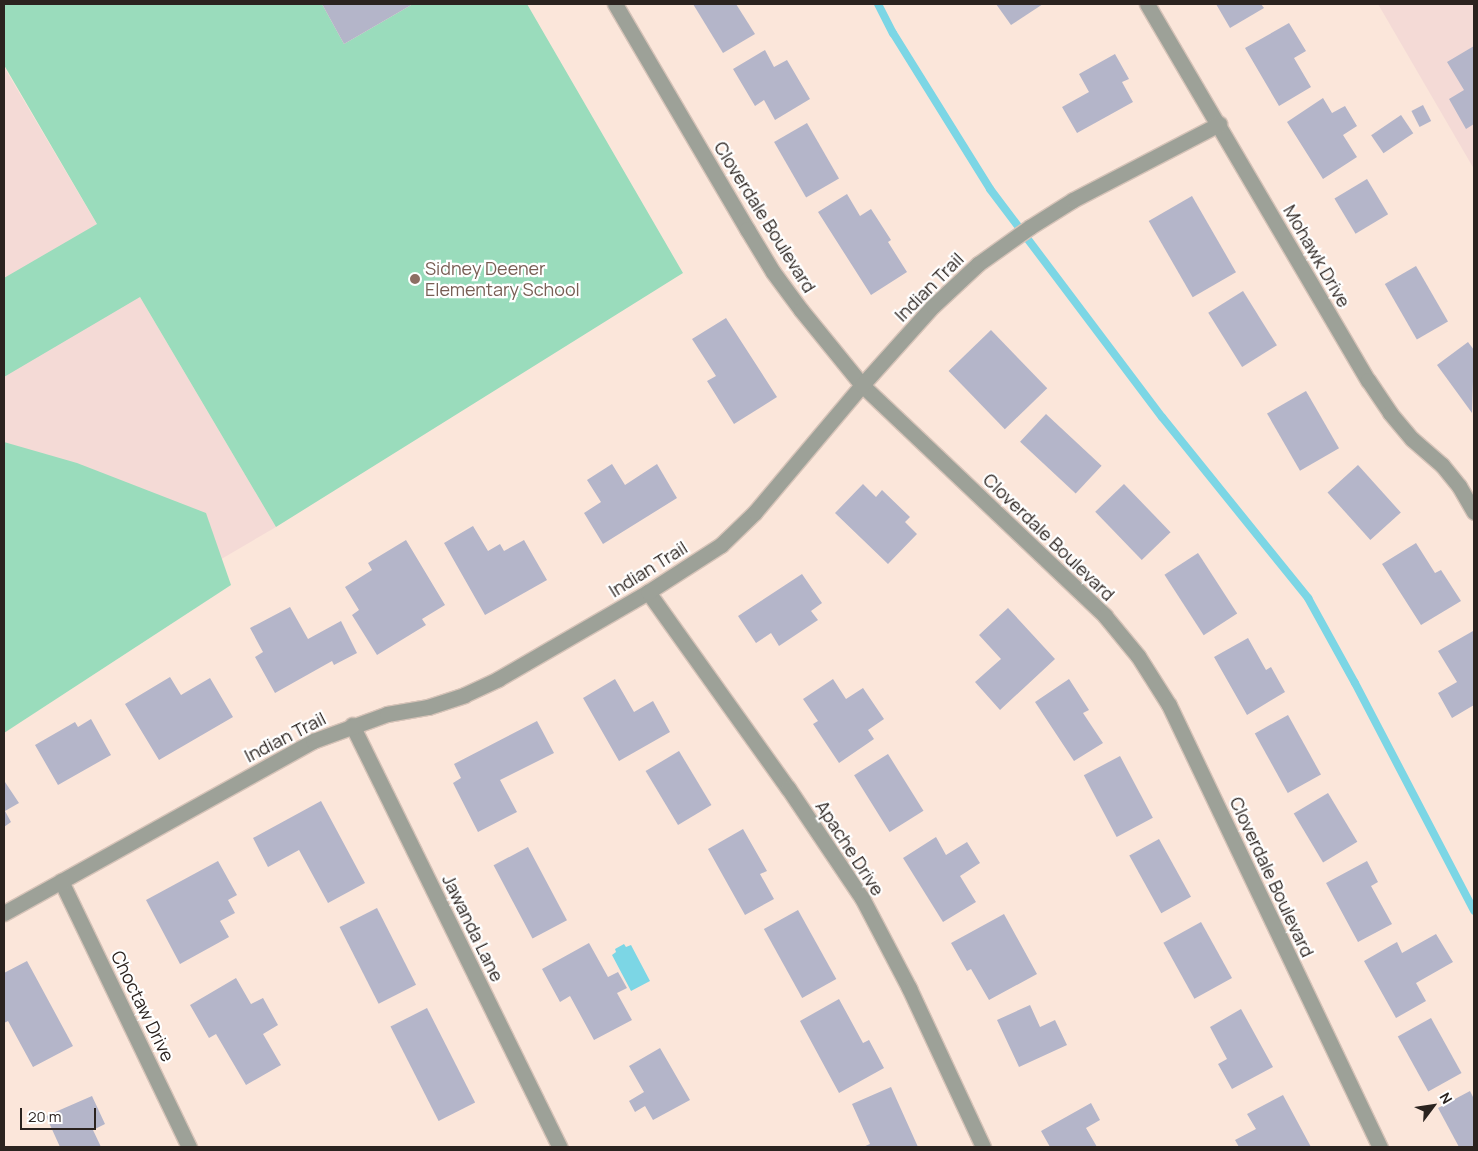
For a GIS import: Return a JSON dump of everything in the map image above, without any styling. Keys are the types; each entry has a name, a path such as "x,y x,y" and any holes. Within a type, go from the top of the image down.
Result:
{"street":[{"name":"Cloverdale Boulevard","path":"615,4 773,272 862,385 1105,616 1138,656 1170,705 1380,1147"},
{"name":"Mohawk Drive","path":"1147,4 1379,397 1412,439 1442,465 1459,486 1474,512"},
{"name":"Indian Trail","path":"4,913 284,756 352,725 387,714 428,707 464,696 498,679 648,592 721,545 740,530 862,385 933,306 978,264 1073,200 1219,124"},
{"name":"Apache Drive","path":"648,592 793,795 862,898 909,988 983,1147"},
{"name":"Jawanda Lane","path":"352,725 560,1147"},
{"name":"Choctaw Drive","path":"61,881 189,1147"}],"shaded area":[{"path":"1378,4 1474,4 1474,169"},
{"path":"4,67 276,527 4,686"}],"green space":[{"name":"Sidney Deener Elementary School","path":"4,4 322,4 344,44 413,4 527,4 683,273 276,527 140,297 4,377 4,278 97,224 4,65"},
{"path":"4,442 77,463 206,513 231,585 4,733"}],"water":[{"path":"624,944 626,947 631,945 650,981 631,991 612,955 616,952 615,949"}],"building":[{"path":"322,4 413,4 344,44"},
{"path":"693,4 736,4 755,34 723,53"},
{"path":"996,4 1043,4 1011,25"},
{"path":"1216,4 1261,4 1264,8 1230,28"},
{"path":"1289,23 1306,51 1294,58 1311,87 1279,106 1245,48"},
{"path":"1474,46 1474,124 1466,129 1449,99 1464,90 1447,62"},
{"path":"765,50 774,67 787,60 810,99 775,120 764,100 755,106 733,69"},
{"path":"1115,54 1129,79 1122,82 1133,102 1077,133 1062,107 1089,92 1079,74"},
{"path":"1323,98 1332,113 1345,106 1357,126 1343,135 1357,157 1323,179 1287,122"},
{"path":"1423,105 1431,121 1420,127 1411,111"},
{"path":"1401,115 1413,133 1383,153 1371,135"},
{"path":"807,123 839,178 806,197 774,142"},
{"path":"1367,179 1388,214 1356,234 1334,199"},
{"path":"847,194 860,216 871,209 891,240 888,242 907,272 871,295 818,212"},
{"path":"1192,196 1236,272 1193,297 1149,221"},
{"path":"1416,266 1448,321 1417,339 1385,284"},
{"path":"1243,291 1277,345 1242,367 1208,313"},
{"path":"726,318 777,397 734,424 707,381 716,376 692,339"},
{"path":"991,330 1047,388 1005,429 949,371"},
{"path":"1468,342 1474,350 1472,413 1437,365"},
{"path":"1306,391 1339,448 1300,471 1267,414"},
{"path":"1046,414 1102,466 1076,494 1020,442"},
{"path":"612,464 625,485 657,464 677,498 603,544 584,513 601,502 587,480"},
{"path":"1358,465 1401,513 1370,540 1328,492"},
{"path":"863,484 876,497 882,490 910,517 905,522 917,534 888,564 835,513"},
{"path":"1124,484 1171,532 1142,560 1095,512"},
{"path":"473,526 488,551 500,544 504,551 524,540 547,580 485,615 444,543"},
{"path":"406,540 445,605 422,619 426,625 377,655 352,615 359,610 345,587 372,570 368,563"},
{"path":"1416,543 1435,573 1441,570 1461,601 1421,625 1382,564"},
{"path":"1198,553 1237,613 1204,635 1164,575"},
{"path":"802,574 822,603 811,611 818,620 779,646 771,633 756,643 738,616"},
{"path":"290,607 308,639 341,621 357,653 334,665 332,661 275,693 255,657 263,652 250,628"},
{"path":"1008,608 1055,659 1000,710 975,682 1001,659 979,635"},
{"path":"1473,631 1474,705 1452,718 1438,693 1457,682 1438,651"},
{"path":"1248,638 1266,670 1271,667 1285,692 1247,715 1214,657"},
{"path":"170,677 181,695 210,678 233,717 159,760 125,704"},
{"path":"615,679 634,712 653,701 670,732 619,761 583,698"},
{"path":"833,679 846,699 863,688 884,719 868,730 874,739 839,763 813,724 818,721 803,699"},
{"path":"1069,679 1089,710 1083,713 1103,743 1074,761 1035,702"},
{"path":"1288,715 1321,774 1288,793 1255,733"},
{"path":"91,719 111,755 58,785 35,745 75,722 78,727"},
{"path":"537,721 554,753 500,780 517,812 478,832 453,783 461,778 454,764"},
{"path":"679,751 711,805 678,825 646,771"},
{"path":"888,754 924,811 890,832 854,775"},
{"path":"1120,756 1153,818 1117,837 1084,775"},
{"path":"5,782 19,803 5,811 11,822 4,827"},
{"path":"1328,793 1357,842 1323,862 1294,814"},
{"path":"321,801 365,883 328,903 299,850 268,867 253,838"},
{"path":"743,829 767,871 760,874 774,899 745,915 708,849"},
{"path":"936,837 946,855 967,842 980,863 960,876 976,902 943,922 903,858"},
{"path":"1159,839 1191,897 1161,913 1129,855"},
{"path":"528,847 567,920 533,939 494,865"},
{"path":"218,861 237,895 228,900 235,913 220,921 229,937 180,964 146,900"},
{"path":"1367,861 1378,882 1371,886 1392,924 1358,942 1326,883"},
{"path":"377,908 416,985 379,1004 340,927"},
{"path":"798,910 836,979 802,998 764,929"},
{"path":"1004,914 1037,974 989,1000 971,969 967,971 951,943"},
{"path":"1201,922 1232,978 1194,999 1163,943"},
{"path":"1436,934 1453,962 1416,983 1426,1001 1396,1018 1364,961 1397,942 1402,953"},
{"path":"589,943 608,977 618,972 627,988 617,993 632,1020 594,1040 570,996 560,1002 542,969"},
{"path":"27,961 73,1046 33,1067 8,1021 4,1023 4,973"},
{"path":"236,978 251,1004 263,998 278,1025 263,1034 281,1065 246,1085 216,1034 209,1038 190,1005"},
{"path":"839,999 863,1043 869,1040 884,1068 839,1093 800,1021"},
{"path":"1030,1005 1040,1027 1055,1020 1067,1045 1019,1067 997,1020"},
{"path":"427,1008 475,1102 439,1121 390,1027"},
{"path":"1241,1009 1273,1067 1232,1089 1218,1064 1227,1059 1210,1027"},
{"path":"1431,1018 1462,1073 1428,1092 1398,1036"},
{"path":"660,1048 690,1100 653,1120 645,1106 635,1112 629,1101 644,1092 629,1066"},
{"path":"891,1087 918,1147 863,1147 870,1144 852,1104"},
{"path":"1470,1091 1474,1099 1474,1147 1459,1147 1438,1108"},
{"path":"1283,1095 1311,1147 1239,1147 1235,1140 1256,1129 1247,1114"},
{"path":"92,1096 105,1124 93,1130 101,1147 60,1147 46,1116"},
{"path":"1091,1103 1100,1120 1086,1128 1097,1147 1050,1147 1041,1131"}],"waterway":[{"path":"878,4 893,33 990,189 1162,417 1308,598 1355,683 1474,911"}],"place":[{"name":"Sidney Deener Elementary School","path":"415,279"}]}
